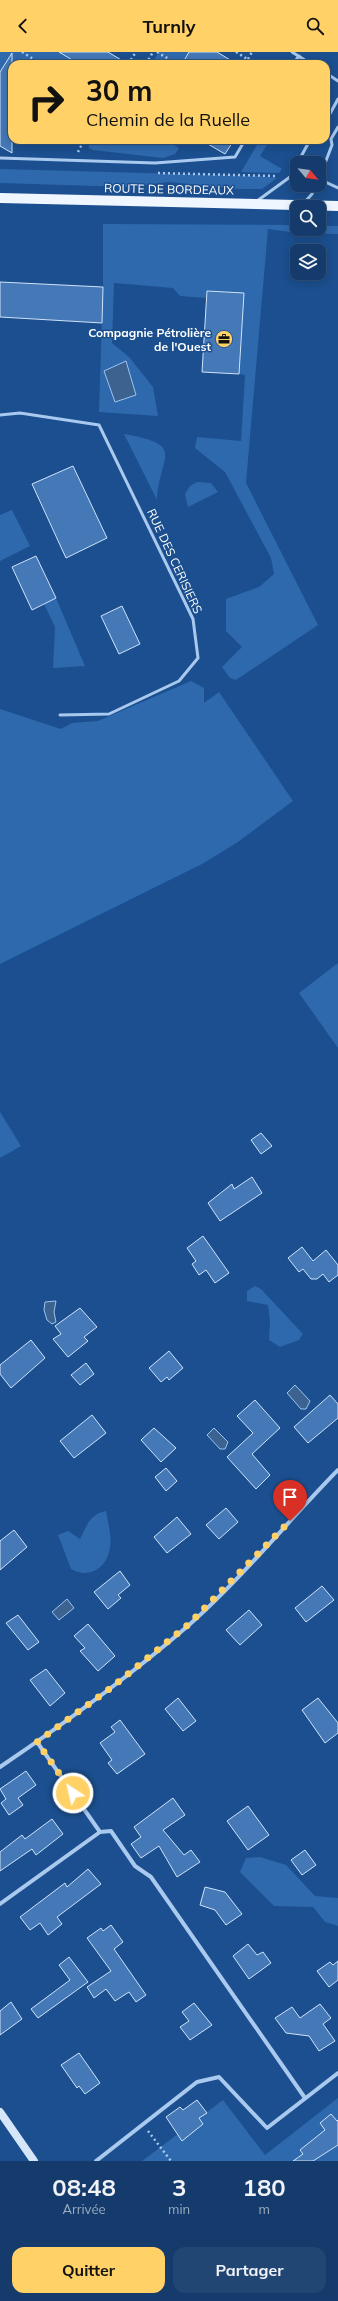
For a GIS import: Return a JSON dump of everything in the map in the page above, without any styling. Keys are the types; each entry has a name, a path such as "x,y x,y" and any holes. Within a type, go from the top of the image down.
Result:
{"main road":[{"name":"ROUTE DE BORDEAUX","path":"0,198 290,205"},
{"name":"ROUTE DE BORDEAUX","path":"326,206 338,206"}],"street":[{"path":"0,1767 112,1687 189,1624 261,1553 338,1470"},
{"path":"37,1742 100,1832"},
{"path":"0,1904 100,1832 111,1831 136,1866 151,1877 305,2098"},
{"path":"96,2161 197,2082 219,2077 267,2128 338,2073"},
{"path":"0,2112 34,2161"}],"lane":[{"path":"292,52 305,60"},
{"path":"296,60 299,56"},
{"path":"330,114 338,99"},
{"path":"326,161 332,145 330,139 338,127"},
{"path":"0,158 155,163 235,157 243,144"},
{"path":"301,156 308,144"},
{"path":"252,204 290,177"},
{"path":"326,182 338,188"},
{"path":"306,200 313,192"},
{"name":"RUE DES CERISIERS","path":"0,415 20,413 99,425 193,619 198,658 179,681 109,714 60,715"}],"path":[{"path":"22,52 35,60"},
{"path":"157,52 170,60"},
{"path":"236,52 248,59 252,52"},
{"path":"76,160 78,148 81,144"},
{"path":"143,2125 171,2161"}],"shaded area":[{"path":"0,52 59,52 72,60 8,60 8,67 0,72"},
{"path":"159,52 189,52 184,60 154,60"},
{"path":"88,144 172,144 179,148 175,154 163,158 93,150 89,148"},
{"path":"258,144 268,144 260,156 282,169 279,173 241,172"},
{"path":"0,169 258,176 277,178 262,189 239,189 169,182 128,187 0,183"},
{"path":"103,224 290,225 290,232 268,229 246,483 318,625 236,680 230,678 222,667 242,647 226,631 226,599 259,587 274,574 271,558 225,472 195,448 197,437 241,441 245,375 239,374 244,293 207,291 206,298 180,296 173,288 114,283 112,343 129,357 153,387 158,416 99,412 103,287"},
{"path":"326,226 338,226 338,234 326,234"},
{"path":"126,361 136,395 115,402 104,371"},
{"path":"124,434 144,438 163,448 165,455 157,500"},
{"path":"197,482 211,483 218,492 188,507 185,494 190,486"},
{"path":"12,510 30,546 0,561 0,515"},
{"path":"56,598 85,666 53,668 55,627 44,604"},
{"path":"191,681 204,688 204,703 219,692 293,801 238,842 202,864 0,964 0,709 61,729 72,723 98,721"},
{"path":"338,963 338,1048 299,993"},
{"path":"0,1112 21,1146 0,1158"},
{"path":"255,1286 261,1289 303,1334 299,1340 280,1347 269,1340 270,1321 268,1305 247,1301 247,1291"},
{"path":"56,1301 54,1312 56,1322 52,1324 47,1320 44,1310 45,1302"},
{"path":"295,1385 310,1401 306,1409 301,1409 287,1393"},
{"path":"214,1428 228,1442 225,1449 220,1449 207,1435"},
{"path":"106,1511 110,1532 110,1547 107,1559 99,1568 89,1573 77,1572 71,1569 58,1535 68,1531 80,1539 93,1517"},
{"path":"67,1599 74,1608 59,1620 52,1612"},
{"path":"260,1857 286,1865 315,1896 338,1898 338,1926 325,1922 313,1907 274,1906 240,1872 246,1858"},
{"path":"338,2098 338,2161 142,2161 223,2100 265,2155"}],"building":[{"path":"59,52 108,52 121,60 72,60"},
{"path":"189,52 217,52 230,60 184,60"},
{"path":"12,53 12,60 8,60 8,144 12,144 12,153 0,146 0,72"},
{"path":"208,144 231,144 225,154"},
{"path":"0,282 103,287 102,323 0,317"},
{"path":"207,291 244,293 239,374 202,372"},
{"path":"73,466 107,538 66,558 32,484"},
{"path":"36,556 56,598 32,610 12,567"},
{"path":"122,606 140,644 119,654 101,616"},
{"path":"261,1133 272,1146 261,1154 251,1140"},
{"path":"252,1177 262,1193 220,1221 208,1203 232,1184 234,1189"},
{"path":"203,1236 229,1273 215,1283 206,1270 199,1275 192,1264 196,1261 187,1248"},
{"path":"302,1247 313,1261 326,1250 338,1265 338,1275 329,1282 323,1274 317,1279 311,1279 303,1269 299,1272 288,1258"},
{"path":"80,1308 97,1327 84,1337 88,1341 68,1357 53,1339 61,1334 55,1326"},
{"path":"31,1340 45,1358 11,1388 0,1374 0,1365"},
{"path":"169,1351 183,1368 169,1380 167,1377 161,1382 149,1368"},
{"path":"86,1363 94,1374 80,1385 71,1375"},
{"path":"330,1395 338,1404 338,1418 308,1443 294,1427"},
{"path":"255,1400 280,1428 252,1454 270,1475 256,1489 227,1457 253,1433 237,1416"},
{"path":"92,1415 106,1433 74,1458 60,1441"},
{"path":"154,1428 176,1448 161,1462 141,1440"},
{"path":"166,1468 177,1481 166,1491 155,1477"},
{"path":"226,1508 238,1522 219,1539 206,1525"},
{"path":"177,1517 191,1534 167,1553 154,1537"},
{"path":"14,1530 27,1547 0,1570 0,1541"},
{"path":"120,1571 130,1585 118,1595 121,1598 108,1609 94,1592"},
{"path":"322,1586 334,1600 306,1622 295,1608"},
{"path":"249,1610 262,1625 240,1645 226,1630"},
{"path":"18,1615 39,1642 28,1650 6,1623"},
{"path":"88,1624 115,1656 98,1671 80,1651 85,1648 74,1636"},
{"path":"46,1669 65,1693 50,1706 30,1680"},
{"path":"178,1698 196,1721 183,1731 165,1709"},
{"path":"318,1698 338,1723 338,1733 325,1743 302,1710"},
{"path":"120,1720 145,1754 117,1774 108,1763 112,1760 100,1743 115,1732 111,1727"},
{"path":"26,1771 36,1785 18,1798 23,1805 9,1815 1,1803 6,1799 0,1789"},
{"path":"173,1798 185,1815 163,1830 184,1855 191,1850 200,1862 177,1877 159,1846 141,1858 131,1844 141,1837 134,1827"},
{"path":"248,1806 269,1835 248,1850 227,1821"},
{"path":"52,1819 63,1834 36,1855 32,1849 0,1871 0,1852 22,1835 25,1839"},
{"path":"305,1850 316,1865 302,1875 291,1860"},
{"path":"88,1869 101,1884 57,1917 62,1924 48,1935 40,1923 30,1930 20,1917 65,1883 67,1887"},
{"path":"205,1887 225,1892 242,1914 226,1925 215,1910 200,1905"},
{"path":"111,1925 123,1942 114,1949 146,1995 136,2002 129,1992 115,2001 106,1989 94,1998 87,1987 111,1971 87,1938 101,1928 103,1931"},
{"path":"248,1944 257,1955 263,1952 271,1963 249,1979 233,1956"},
{"path":"69,1957 88,1982 38,2018 31,2009 70,1980 59,1965"},
{"path":"338,1961 338,1980 329,1987 317,1971 330,1962 333,1965"},
{"path":"11,2002 22,2019 0,2035 0,2011"},
{"path":"194,2003 212,2025 190,2040 180,2027 189,2021 182,2012"},
{"path":"320,2004 331,2018 323,2024 335,2041 319,2051 309,2036 286,2033 275,2018 292,2007 300,2018"},
{"path":"79,2053 100,2083 85,2094 79,2086 77,2088 61,2065"},
{"path":"197,2100 207,2113 199,2118 203,2124 182,2141 166,2117 180,2107 183,2110"},
{"path":"331,2114 337,2121 338,2120 338,2145 313,2161 293,2161 303,2154 300,2150 325,2130 320,2123"}],"place":[{"name":"Compagnie Pétrolière de l'Ouest","path":"224,339"}],"route":[{"path":"73,1793 37,1742 112,1687 189,1624 261,1553 290,1521"}]}
